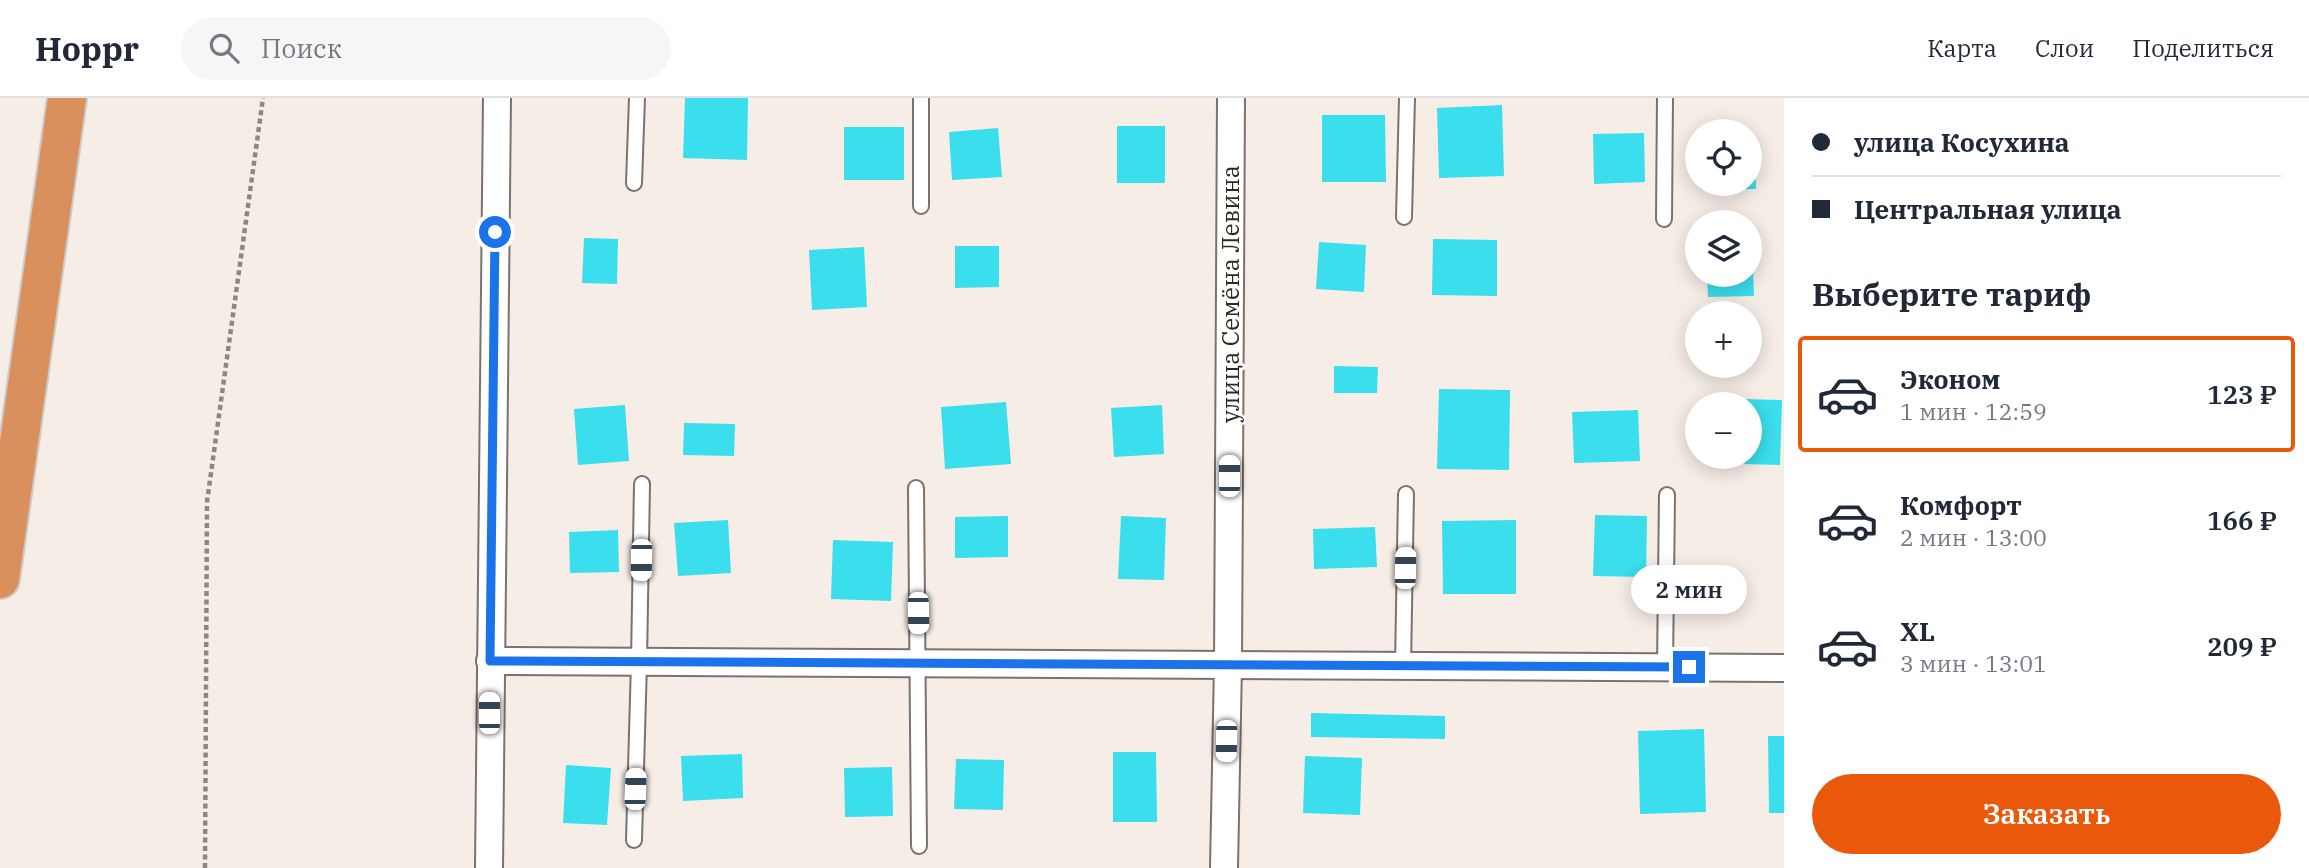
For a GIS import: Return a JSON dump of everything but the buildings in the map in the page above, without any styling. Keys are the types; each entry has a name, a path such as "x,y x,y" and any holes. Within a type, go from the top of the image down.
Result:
{"highway":[{"path":"0,579 67,98"}],"street":[{"path":"489,868 497,98"},
{"name":"улица Семёна Левина","path":"1224,868 1228,665 1231,98"},
{"path":"490,661 1784,668"}],"lane":[{"path":"634,183 638,98"},
{"path":"921,98 921,206"},
{"path":"1404,217 1407,98"},
{"path":"1664,219 1665,98"},
{"path":"634,840 642,484"},
{"path":"916,488 919,846"},
{"path":"1403,666 1406,494"},
{"path":"1665,667 1667,495"}],"path":[{"path":"205,868 207,502 263,98"}],"route":[{"path":"495,232 490,661 1689,667"}]}
